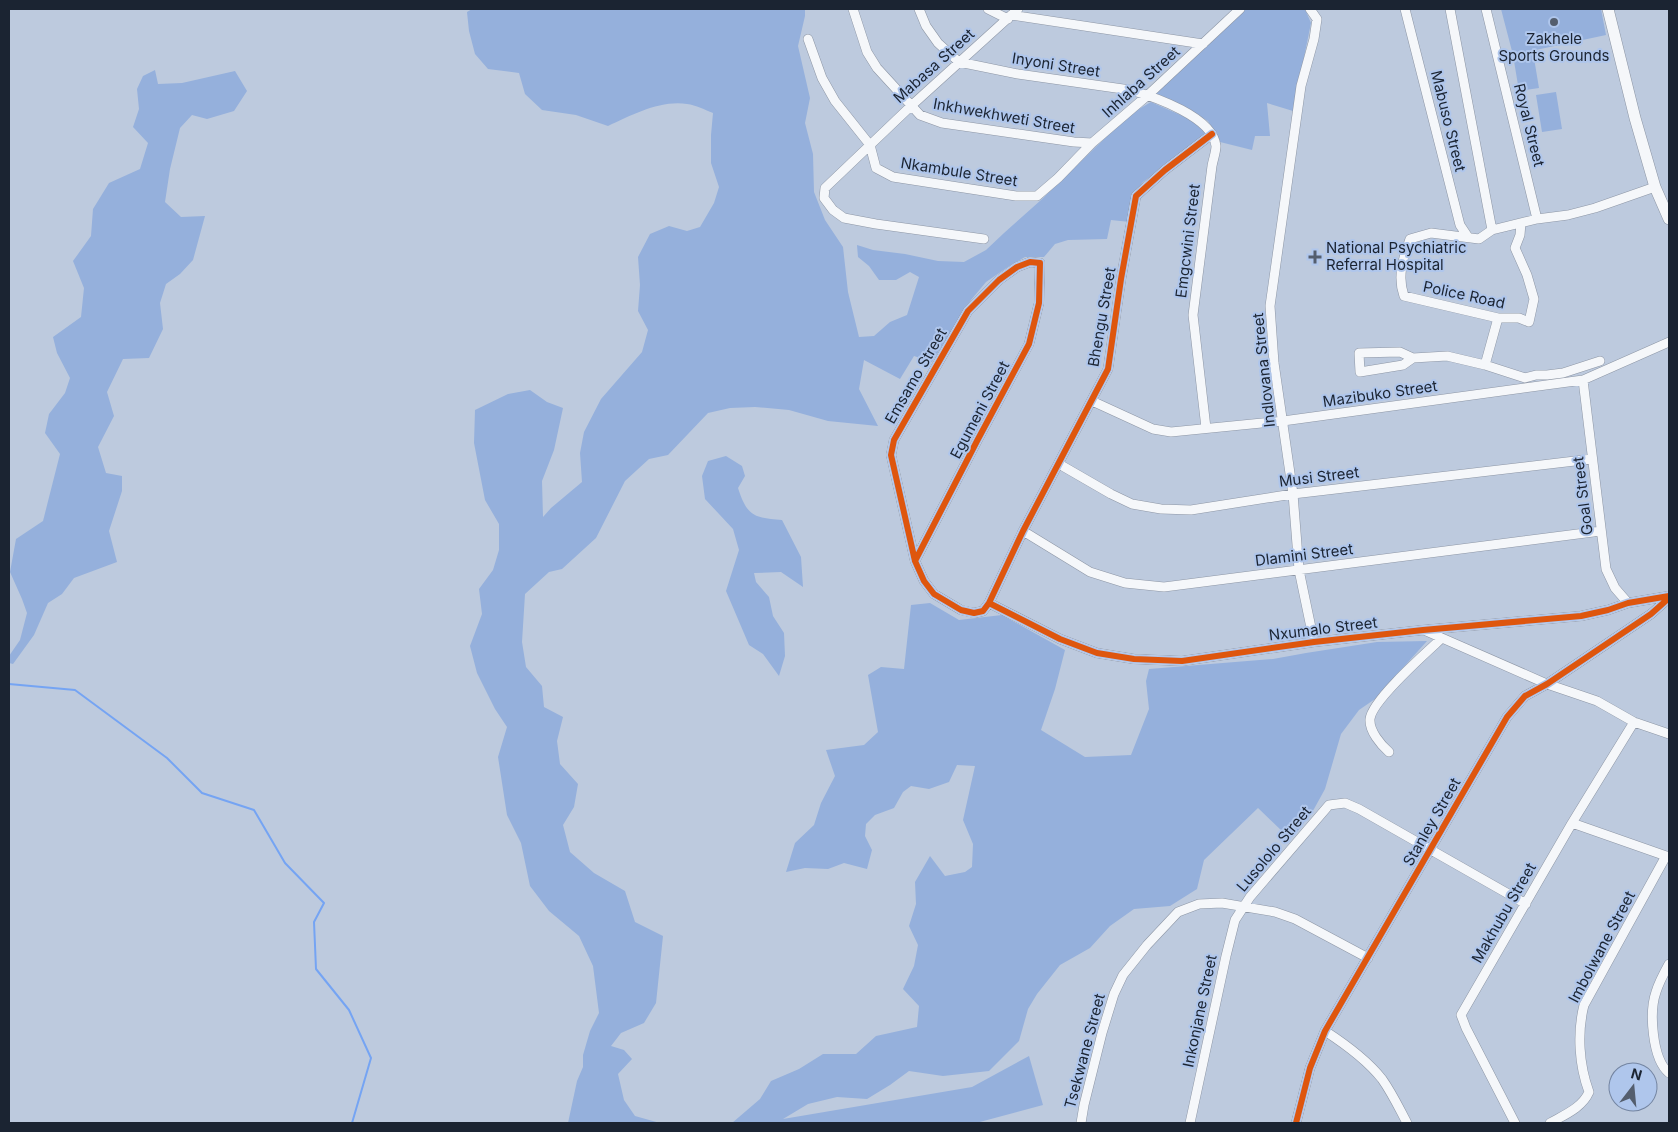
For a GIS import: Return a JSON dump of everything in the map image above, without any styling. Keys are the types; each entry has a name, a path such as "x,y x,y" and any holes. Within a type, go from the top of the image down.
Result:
{"main road":[{"path":"1608,9 1633,110 1655,187 1669,219"}],"street":[{"name":"Inkhwekhweti Street","path":"853,9 867,52 877,68 920,115 942,123 1092,144"},
{"path":"919,9 926,26 938,43 959,62"},
{"path":"988,9 1203,44"},
{"name":"Inhlaba Street","path":"1037,196 1240,9"},
{"name":"Indlovana Street","path":"1310,9 1317,19 1302,86 1270,306 1274,363 1292,494 1299,570 1314,642"},
{"name":"Mabuso Street","path":"1405,9 1460,225 1468,237"},
{"path":"1450,9 1492,230"},
{"name":"Royal Street","path":"1486,9 1538,219"},
{"name":"Mabasa Street","path":"984,239 844,218 833,210 824,198 825,188 1012,14"},
{"name":"Nkambule Street","path":"808,39 822,78 835,101 870,145 876,168 892,176 1016,196 1037,196"},
{"name":"Inyoni Street","path":"959,62 1018,74 1130,90 1148,95"},
{"path":"1148,95 1196,117 1212,134"},
{"name":"Bhengu Street","path":"989,603 1023,531 1108,369 1121,278 1136,196 1165,170 1212,134"},
{"name":"Emgcwini Street","path":"1206,428 1192,315 1216,147 1212,134"},
{"name":"Police Road","path":"1521,223 1520,234 1515,248 1527,275 1534,299 1529,322 1519,318 1498,318 1404,296 1400,285 1401,265 1410,239 1431,233 1479,239 1492,230 1521,223 1538,219 1568,215 1595,208 1655,187"},
{"name":"Emsamo Street","path":"989,603 983,611 961,610 934,594 924,581 915,561 891,454 894,440 968,311 998,280 1017,267 1030,262 1040,263"},
{"name":"Egumeni Street","path":"915,561 1029,344 1039,303 1040,263"},
{"path":"1485,365 1498,318"},
{"name":"Mazibuko Street","path":"1092,401 1153,429 1171,432 1283,421 1582,380 1669,342"},
{"path":"1389,352 1390,368"},
{"path":"1413,358 1403,365 1360,372 1359,353 1400,352 1413,358 1447,356 1485,365 1525,378 1563,372 1600,360"},
{"name":"Goal Street","path":"1582,380 1606,569 1615,588 1628,603"},
{"name":"Musi Street","path":"1059,464 1132,504 1161,509 1191,510 1292,494 1592,459"},
{"name":"Dlamini Street","path":"1023,531 1090,572 1125,583 1164,587 1601,531"},
{"name":"Nxumalo Street","path":"989,603 1060,639 1098,653 1134,659 1182,661 1314,642 1581,616 1628,603 1669,597"},
{"name":"Stanley Street","path":"1296,1123 1310,1068 1325,1032 1507,717 1525,696 1547,684 1651,614 1669,597"},
{"path":"1423,630 1547,684 1597,701 1634,722 1669,734"},
{"path":"1389,752 1383,747 1372,730 1370,723 1372,713 1399,679 1442,638"},
{"name":"Makhubu Street","path":"1515,1123 1466,1028 1461,1014 1634,722"},
{"name":"Lusololo Street","path":"1244,906 1329,805 1345,803 1359,809 1526,904"},
{"path":"1572,824 1668,856"},
{"name":"Imbolwane Street","path":"1550,1123 1575,1109 1586,1099 1589,1092 1580,1041 1580,1022 1584,1005 1668,856"},
{"name":"Tsekwane Street","path":"1081,1123 1102,1033 1114,994 1123,975 1147,945 1178,912 1200,904 1222,904 1275,912 1295,919 1368,958"},
{"name":"Inkonjane Street","path":"1190,1123 1226,956 1235,920 1244,906"},
{"path":"1669,964 1655,994 1652,1025 1657,1053 1664,1069 1669,1073"},
{"path":"1325,1032 1367,1064 1381,1078 1407,1123"}],"shaded area":[{"path":"472,9 805,9 798,46 810,98 805,123 813,154 814,192 825,220 843,247 848,292 859,337 874,336 890,322 907,315 919,277 910,272 896,280 879,280 869,266 858,257 857,245 873,250 938,261 964,262 986,250 1129,115 1151,102 1194,121 1209,134 1143,182 1134,194 1130,222 1111,220 1107,239 1068,240 1055,244 1044,257 1025,257 986,282 971,300 932,362 914,356 900,379 864,360 859,389 878,426 828,421 789,410 755,407 730,408 708,413 668,455 649,459 625,481 596,538 562,569 549,572 525,594 522,642 526,667 542,686 544,707 563,717 557,741 560,764 578,784 574,807 563,825 570,852 594,873 625,891 635,922 663,936 656,1003 644,1023 621,1033 611,1046 624,1050 632,1059 618,1074 624,1100 635,1116 660,1123 568,1123 577,1081 583,1067 583,1055 590,1031 599,1013 593,966 579,936 549,911 530,886 521,843 507,815 498,757 507,727 495,709 477,673 470,646 482,614 479,589 493,570 499,550 499,524 485,500 474,443 475,410 508,394 530,390 547,402 563,408 554,450 542,481 543,517 582,482 580,453 584,432 601,399 642,352 648,330 638,311 640,285 638,257 650,234 669,226 687,231 700,227 714,203 719,187 711,163 713,113 697,106 677,103 667,104 646,109 608,126 576,115 542,110 525,94 519,73 488,69 475,54 469,31 467,12"},
{"path":"1242,9 1305,9 1311,23 1293,111 1267,103 1270,136 1255,136 1252,150 1220,142 1208,121 1187,109 1153,94"},
{"name":"Zakhele Sports Grounds","path":"1501,9 1601,9 1606,35 1531,51 1533,52 1539,88 1519,91 1513,55"},
{"path":"155,70 158,84 182,83 235,71 247,91 234,111 207,119 192,115 180,128 170,169 165,202 181,217 205,216 193,260 180,274 166,284 160,303 163,329 149,358 123,359 107,392 114,416 98,447 106,473 122,476 122,491 109,531 117,562 74,578 62,594 48,603 34,635 13,664 9,663 9,656 20,640 27,613 10,572 16,539 43,521 60,454 45,433 49,414 65,393 70,378 57,353 53,337 81,317 84,288 73,261 91,236 93,209 109,183 140,169 148,143 133,127 139,109 137,89 143,76"},
{"path":"1556,92 1562,129 1542,132 1536,95"},
{"path":"726,456 742,466 745,476 738,488 748,510 758,516 782,520 801,557 803,587 781,572 754,573 756,582 769,597 773,616 784,633 785,656 779,676 763,654 749,645 726,591 739,550 733,529 705,499 702,476 708,461"},
{"path":"930,603 959,620 1002,615 1065,650 1055,689 1041,730 1085,757 1131,755 1149,709 1146,681 1149,669 1273,659 1377,642 1427,641 1375,699 1359,710 1341,734 1325,789 1314,809 1297,832 1284,833 1258,808 1204,860 1197,889 1170,906 1134,909 1110,926 1090,948 1060,965 1037,994 1028,1009 1019,1041 989,1071 943,1076 909,1071 867,1099 837,1097 808,1104 783,1119 972,1087 1029,1056 1043,1105 976,1123 732,1123 760,1099 771,1081 799,1069 823,1054 856,1054 876,1036 917,1027 919,1006 903,989 914,966 918,945 909,926 916,904 915,882 930,856 945,876 965,872 972,867 973,844 963,820 975,766 957,765 949,782 929,789 911,786 903,792 894,808 875,815 866,824 865,836 872,850 867,869 844,863 828,869 805,868 786,872 795,843 814,825 821,803 835,776 826,750 864,745 878,732 868,675 881,667 904,669 911,605"}],"waterway":[{"path":"9,684 75,690 167,758 202,793 254,810 285,863 324,903 314,922 316,969 349,1010 371,1058 352,1123"}],"cycle path":[{"path":"915,561 1029,344 1039,303 1040,263 1030,262 1017,267 999,280 968,311 894,440 891,455 915,561 924,581 934,594 961,610 974,613 983,611 989,603 1023,531 1108,369 1121,279 1136,196 1165,170 1212,134"},
{"path":"989,603 1060,639 1097,653 1134,659 1182,661 1314,642 1581,616 1628,603 1669,596"},
{"path":"1296,1123 1310,1068 1325,1031 1507,717 1525,696 1547,684 1651,614 1669,598"}],"place":[{"name":"Zakhele Sports Grounds","path":"1554,22"},
{"name":"National Psychiatric Referral Hospital","path":"1315,257"}]}
